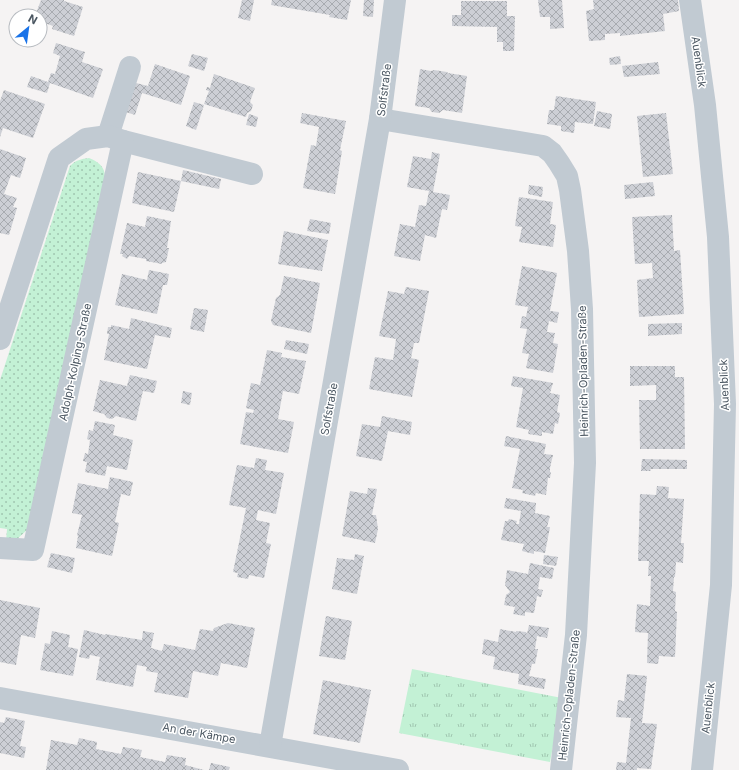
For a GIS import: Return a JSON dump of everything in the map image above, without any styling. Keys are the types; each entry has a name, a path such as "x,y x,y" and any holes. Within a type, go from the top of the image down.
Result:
{"street":[{"name":"Solfstraße","path":"270,746 380,119 395,0"},
{"name":"Auenblick","path":"690,0 705,105 732,404 722,585 702,770"},
{"name":"Adolph-Kolping-Straße","path":"0,548 33,550 130,67"},
{"name":"Heinrich-Opladen-Straße","path":"380,119 543,146 552,153 567,176 578,251 582,310 585,463 576,635 561,770"},
{"path":"0,339 59,158 86,139 116,139 252,174"},
{"name":"An der Kämpe","path":"0,698 398,770"}],"green space":[{"path":"89,158 101,165 105,173 105,177 28,529 15,541 6,542 7,529 0,528 0,380 70,166 74,162"},
{"path":"412,669 562,698 550,762 399,733"}],"building":[{"path":"41,0 64,0 83,7 74,36 52,29 53,26 48,24 48,8 38,8"},
{"path":"242,0 254,0 250,21 238,18"},
{"path":"272,0 351,0 347,20 329,17 330,15 271,5"},
{"path":"364,0 374,0 373,17 363,16"},
{"path":"538,0 562,0 564,28 550,29 550,17 540,17"},
{"path":"593,0 678,0 679,11 663,14 665,31 620,36 620,33 605,34 605,40 589,41 586,11 594,9"},
{"path":"461,1 507,1 507,16 515,16 514,51 503,51 503,42 497,42 497,27 452,26 452,15 461,15"},
{"path":"56,43 85,52 82,62 103,69 93,98 50,83 47,93 27,87 31,76 48,82 51,73 55,74 60,56 53,53"},
{"path":"192,54 208,58 204,71 188,66"},
{"path":"620,56 621,64 610,65 609,58"},
{"path":"658,62 660,74 624,77 622,66"},
{"path":"155,64 190,76 181,105 142,93 135,115 123,111 132,82 148,86"},
{"path":"420,69 467,76 462,113 443,110 439,113 432,112 429,108 415,106"},
{"path":"214,74 255,88 250,102 253,105 251,111 247,113 246,117 204,104 209,91 206,90 207,87 210,88"},
{"path":"4,90 45,104 33,138 3,128 0,137 0,101"},
{"path":"556,96 596,102 593,124 575,122 574,133 561,131 561,126 547,124 549,110 554,110"},
{"path":"194,102 204,105 196,130 186,126"},
{"path":"597,111 612,114 610,129 594,126"},
{"path":"302,113 346,121 340,150 342,151 335,194 303,188 311,145 316,146 319,127 300,123"},
{"path":"666,113 673,174 643,177 637,116"},
{"path":"249,114 258,117 256,127 246,125"},
{"path":"0,149 26,158 20,178 11,175 4,194 17,198 13,207 17,208 9,235 0,233"},
{"path":"432,152 440,154 433,192 450,195 447,210 442,209 436,238 425,235 420,261 394,256 400,224 415,227 419,205 426,206 429,191 407,187 413,156 431,159"},
{"path":"183,170 221,179 219,189 181,181"},
{"path":"138,172 181,181 174,212 132,203"},
{"path":"653,182 655,196 625,199 624,185"},
{"path":"529,185 543,187 542,197 528,194"},
{"path":"519,197 553,202 550,224 556,225 553,247 519,242 522,227 515,226"},
{"path":"672,215 674,251 680,250 684,314 639,317 637,280 653,278 652,263 635,264 632,217"},
{"path":"147,216 171,221 167,248 169,248 166,262 162,264 129,256 127,259 122,256 123,254 120,254 127,223 145,227"},
{"path":"310,219 331,223 329,234 307,231"},
{"path":"284,231 328,240 322,271 278,264"},
{"path":"522,266 557,273 550,311 559,312 557,323 549,321 547,332 555,333 553,343 558,344 553,373 526,368 529,354 522,353 527,329 520,328 522,316 526,317 528,307 515,305"},
{"path":"149,270 169,274 167,285 163,285 157,314 115,305 122,274 147,280"},
{"path":"284,276 320,283 311,333 273,325 271,321 276,298 280,295"},
{"path":"406,287 429,291 419,343 414,343 411,358 419,360 412,397 369,389 375,357 393,360 396,339 379,336 388,291 404,294"},
{"path":"194,308 208,310 204,332 190,329"},
{"path":"131,318 172,328 170,338 155,335 147,369 104,360 109,334 107,334 108,327 111,327 111,325 129,329"},
{"path":"682,323 682,334 648,336 648,324"},
{"path":"286,340 309,344 307,354 284,349"},
{"path":"267,350 282,353 281,357 306,361 299,394 283,391 278,419 294,422 288,453 240,444 246,412 253,413 254,410 246,408 251,383 260,385"},
{"path":"630,366 675,366 675,377 684,377 685,449 640,449 639,400 656,400 656,385 630,386"},
{"path":"130,375 157,381 154,393 143,391 136,421 116,416 112,419 107,418 104,414 93,411 100,380 127,386"},
{"path":"513,376 553,383 550,393 560,395 557,412 560,413 558,424 555,423 553,434 542,432 542,436 528,434 529,430 516,427 523,388 511,386"},
{"path":"183,391 192,393 190,405 181,403"},
{"path":"382,416 412,422 410,435 388,431 382,461 356,456 362,424 380,427"},
{"path":"95,421 115,425 113,435 133,440 127,470 107,466 105,476 85,472 87,462 83,461 85,453 88,454 90,440 87,439 89,430 93,431"},
{"path":"506,436 546,444 544,454 553,455 546,495 536,493 535,496 522,493 523,490 512,488 520,449 504,446"},
{"path":"256,458 267,460 265,470 284,473 276,514 258,510 256,520 270,523 266,543 271,544 264,578 249,575 248,579 237,577 238,573 233,572 246,508 229,505 237,465 254,468"},
{"path":"642,459 687,460 687,469 650,469 651,471 641,471"},
{"path":"110,477 133,482 130,496 121,494 115,522 119,523 112,556 76,548 77,535 82,515 72,513 78,483 108,489"},
{"path":"657,486 669,487 668,498 684,499 681,543 684,543 683,563 676,562 673,591 676,592 675,611 677,612 675,657 659,656 658,664 647,663 648,633 635,632 637,604 650,606 651,576 648,576 649,561 638,561 640,494 656,495"},
{"path":"368,488 377,489 372,515 376,515 378,529 375,543 342,536 350,491 367,494"},
{"path":"506,498 536,503 535,513 550,516 547,527 550,527 545,553 534,551 534,554 522,551 524,544 501,540 505,521 508,521 509,519 517,521 516,524 519,524 521,511 504,508"},
{"path":"51,553 75,558 72,573 47,567"},
{"path":"355,554 364,556 357,594 332,589 337,558 354,560"},
{"path":"544,555 558,557 556,566 543,564"},
{"path":"530,563 554,568 552,579 540,577 538,589 543,590 541,597 537,596 534,613 525,612 525,616 513,614 515,607 504,605 506,595 510,592 505,585 507,570 528,574"},
{"path":"0,600 40,608 35,638 21,635 16,665 0,662"},
{"path":"326,616 352,621 345,660 319,656"},
{"path":"228,623 255,628 247,668 221,663 218,676 193,671 188,698 154,692 158,673 146,671 147,667 137,665 133,687 96,680 100,657 90,655 89,659 79,657 84,630 105,635 142,640 143,631 154,633 151,648 162,651 164,644 195,650 200,629 213,631 214,628"},
{"path":"529,625 549,628 547,638 537,636 535,649 538,649 535,664 532,664 529,676 546,679 544,689 518,684 519,674 493,669 495,657 482,654 484,639 498,642 500,629 526,632 527,634"},
{"path":"52,631 70,635 68,647 78,649 73,676 40,670 45,643 50,644"},
{"path":"627,674 647,676 642,723 657,724 651,769 637,768 637,770 616,770 617,762 626,763 631,718 616,717 618,700 624,701"},
{"path":"323,680 371,690 360,743 313,734"},
{"path":"6,717 25,721 20,746 26,747 24,758 0,753 0,722 4,723"},
{"path":"79,738 97,742 96,749 121,754 123,747 142,750 140,757 165,762 167,755 186,758 185,765 204,770 46,770 51,740 77,745"},
{"path":"211,763 230,767 229,770 209,770"}]}
